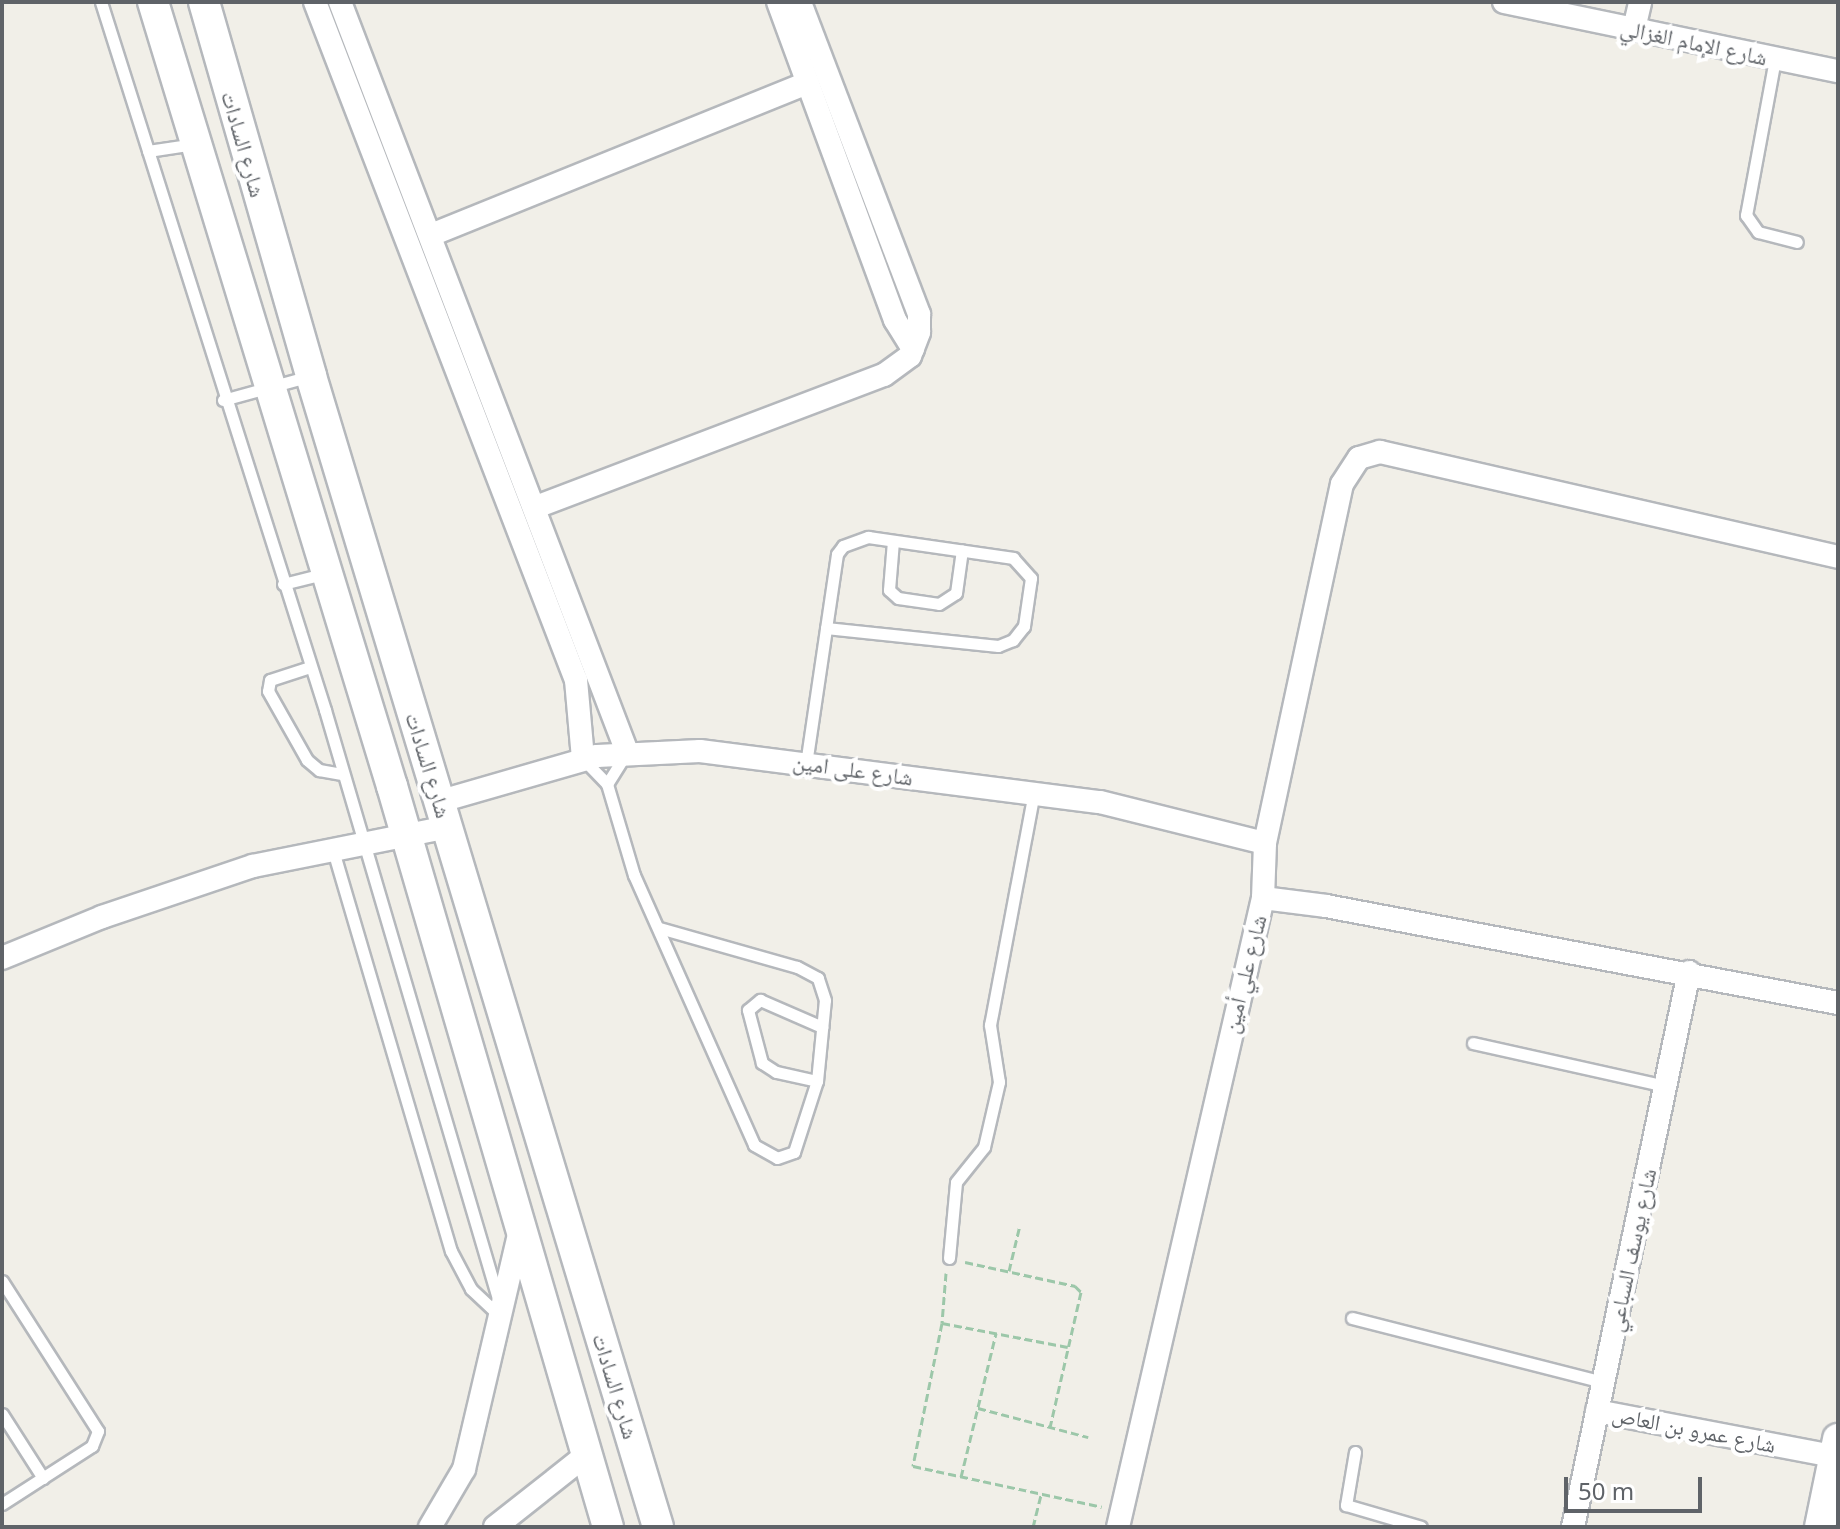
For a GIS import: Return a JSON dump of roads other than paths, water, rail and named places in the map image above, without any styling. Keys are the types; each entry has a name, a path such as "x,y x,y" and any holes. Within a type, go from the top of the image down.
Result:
{"main road":[{"name":"شارع السادات","path":"153,2 407,835 608,1527"},
{"name":"شارع السادات","path":"204,2 311,376 658,1527"},
{"path":"386,765 426,754"},
{"path":"1820,1527 1837,1451"}],"street":[{"path":"315,2 431,235 627,752"},
{"path":"340,2 370,115 471,405 576,680 583,759"},
{"path":"778,2 895,320 913,349"},
{"path":"536,507 884,375 913,349 920,323 916,305 800,2"},
{"name":"شارع الإمام الغزالي","path":"1504,2 1838,71"},
{"path":"1634,29 1640,2"},
{"path":"431,235 807,83"},
{"path":"471,405 493,398"},
{"path":"1263,898 1265,843 1342,484 1359,458 1380,452 1838,557"},
{"name":"شارع على امين","path":"2,958 253,866 332,847 407,835 445,814 583,759 627,752 700,751 1100,802 1265,843"},
{"name":"شارع علي أمين","path":"1120,1519 1263,898 1689,972 1838,1003"},
{"name":"شارع يوسف السباعي","path":"1573,1527 1689,972"},
{"path":"430,1527 464,1469 503,1318 521,1226"},
{"name":"شارع عمرو بن العاص","path":"1597,1411 1837,1451"},
{"path":"497,1526 585,1456"}],"lane":[{"path":"101,2 223,400 310,667 503,1318"},
{"path":"1775,59 1746,215 1758,232 1797,242"},
{"path":"148,151 197,144"},
{"path":"223,400 311,376"},
{"path":"806,764 826,628 843,546 859,538 962,550 1013,558 1029,571 1024,626 1013,640 998,646 826,628"},
{"path":"893,541 889,590 898,598 939,604 956,593 962,550"},
{"path":"283,584 327,572"},
{"path":"310,667 270,680 268,691 307,760 326,773 342,774"},
{"path":"607,784 627,752"},
{"path":"583,759 607,784 621,840 659,928 760,1152 777,1158 799,1145 817,1081 824,989 807,971 659,928"},
{"path":"949,1258 956,1182 984,1147 999,1082 990,1025 1034,793"},
{"path":"332,847 451,1251 471,1289 503,1318"},
{"path":"817,1081 776,1072 762,1063 748,1010 760,1000 822,1027"},
{"path":"1473,1043 1665,1086"},
{"path":"2,1281 98,1431 92,1446 2,1504"},
{"path":"1352,1318 1604,1382"},
{"path":"2,1414 43,1478"},
{"path":"1355,1452 1346,1505 1421,1527"}]}
